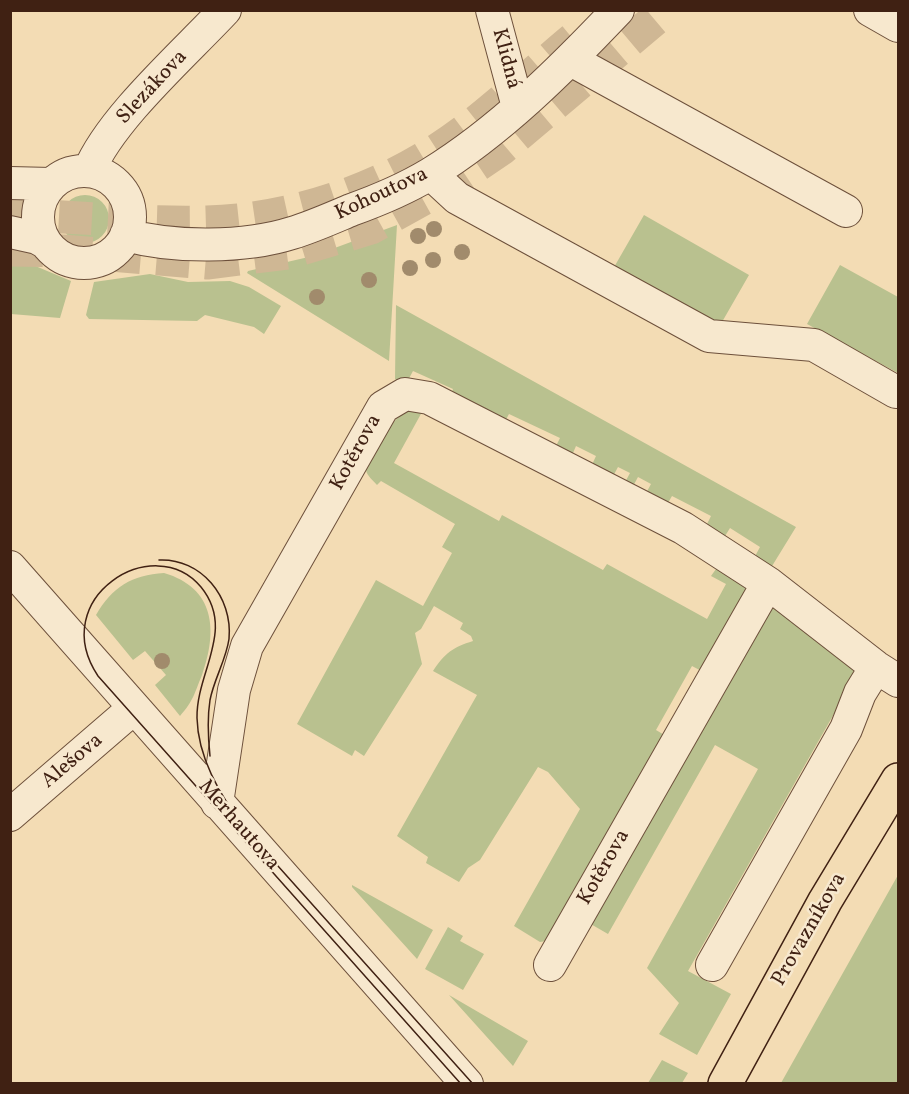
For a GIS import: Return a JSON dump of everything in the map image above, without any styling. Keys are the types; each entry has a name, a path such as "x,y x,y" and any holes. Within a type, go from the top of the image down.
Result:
{"main road":[{"name":"Provazníkova","path":"725,1083 825,901 898,780"}],"street":[{"name":"Slezákova","path":"89,171 98,152 121,121 225,10"},
{"name":"Klidná","path":"492,10 518,107"},
{"name":"Kohoutova","path":"126,235 154,242 192,244 270,238 292,233 398,192 431,174 518,107 571,60 618,10"},
{"path":"870,10 898,26"},
{"path":"571,60 846,211"},
{"path":"10,232 37,238 67,260 84,263 96,262 111,254 126,235 130,211 125,197 106,176 89,171 64,175 51,184 38,210 38,225 46,243"},
{"path":"431,174 457,198 709,336 814,345 896,392"},
{"path":"10,183 51,184"},
{"name":"Kotěrova","path":"217,803 234,690 247,646 383,407 397,397 412,394 429,398 683,528 768,584 887,674"},
{"name":"Merhautova","path":"10,567 467,1083"},
{"name":"Kotěrova","path":"550,965 768,584"},
{"path":"712,965 846,729 860,693 887,674"},
{"name":"Alešova","path":"10,815 134,708"}],"green space":[{"path":"85,195 102,202 109,219 102,236 85,243 68,236 61,219 68,202"},
{"path":"644,215 749,275 718,329 613,269"},
{"path":"397,225 389,361 247,273 313,256"},
{"path":"10,262 33,265 71,281 60,318 11,314"},
{"path":"840,265 898,297 898,373 807,324"},
{"path":"150,274 188,282 230,281 249,287 281,306 264,334 254,327 205,315 197,321 89,319 86,315 94,282"},
{"path":"396,305 796,527 769,571 753,560 760,547 730,528 722,541 704,530 711,516 672,496 665,508 644,497 651,484 638,477 631,490 623,486 630,473 618,467 611,480 590,469 596,456 576,446 570,460 553,452 560,438 509,414 502,427 448,403 453,389 413,371 406,384 395,379"},
{"path":"408,411 422,412 394,463 499,521 502,515 603,570 607,564 707,619 726,584 711,576 721,562 745,584 749,596 707,674 692,666 656,730 671,739 552,940 540,942 514,926 580,809 548,772 538,767 480,860 468,868 459,882 426,863 428,857 397,836 477,695 433,671 450,652 473,641 471,636 460,629 463,623 434,606 421,629 415,633 422,664 364,756 355,750 352,756 297,724 376,580 423,606 452,553 442,547 455,524 381,481 377,485 366,470 369,455 381,437 402,414"},
{"path":"164,573 181,580 194,589 203,600 210,627 210,642 202,675 191,701 180,716 155,685 166,675 145,651 133,660 96,615 109,597 124,584 142,576"},
{"path":"782,604 855,668 856,675 688,971 731,994 697,1055 659,1034 679,1003 647,968 758,769 715,745 608,934 582,919 768,605"},
{"path":"898,875 898,1083 781,1083"},
{"path":"352,885 433,930 417,959 352,887"},
{"path":"448,927 463,936 460,941 484,954 463,990 425,969"},
{"path":"449,995 528,1041 513,1066"},
{"path":"662,1060 688,1073 682,1083 648,1083"}],"tunnel":[{"path":"10,250 63,251 207,263 288,253 371,228 447,186 503,148 666,10"},
{"path":"10,215 207,222 264,216 321,203 402,170 447,143 466,130 573,39"}],"tram line":[{"path":"159,560 174,561 201,573 220,595 226,609 229,639 214,685 208,714 210,756"},
{"path":"461,1084 98,676 86,647 86,621 95,599 112,581 134,570 158,566 181,571 201,587 211,603 215,619 215,635 198,701 197,718 202,751 215,782 232,811 252,837 473,1084"}]}
